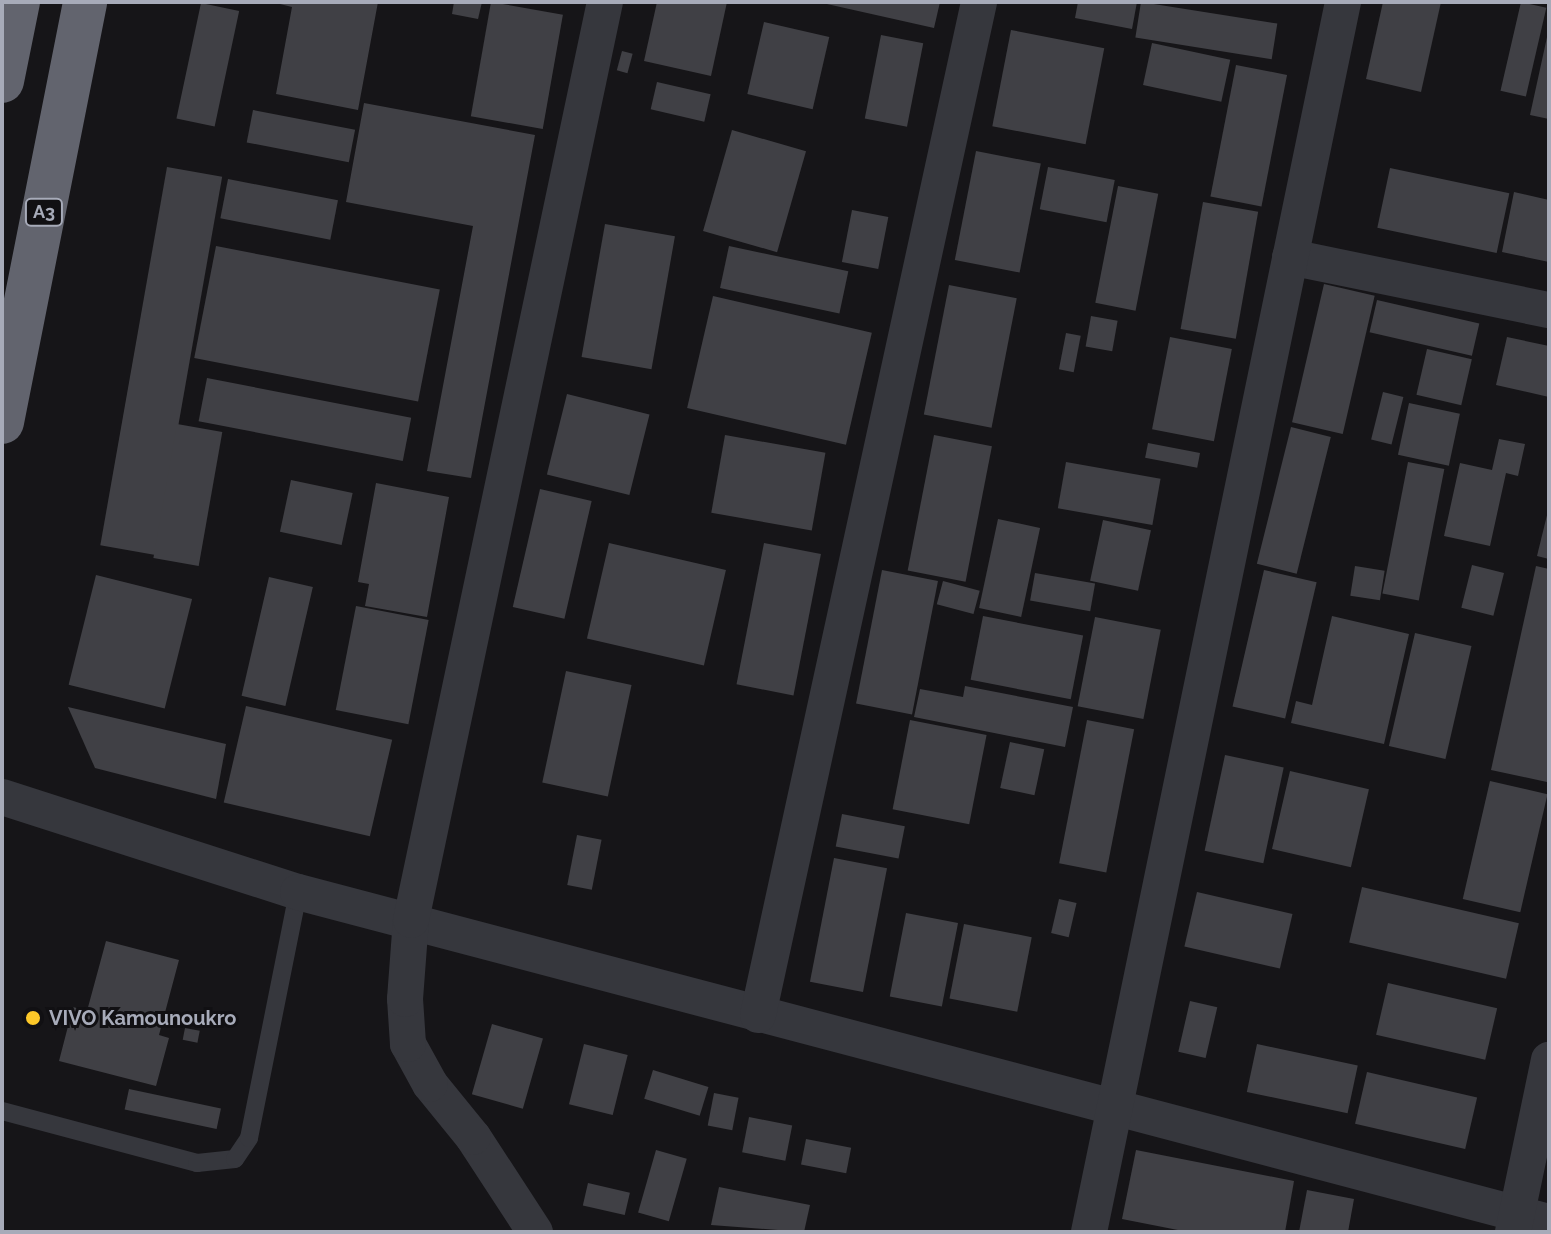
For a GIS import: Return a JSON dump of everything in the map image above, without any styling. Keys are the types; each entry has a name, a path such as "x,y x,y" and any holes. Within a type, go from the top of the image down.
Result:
{"highway":[{"path":"2,81 18,2"},
{"name":"A3","path":"2,422 85,2"}],"street":[{"path":"535,1232 473,1137 430,1084 408,1044 411,920 605,2"},
{"path":"758,1015 979,2"},
{"path":"1089,1232 1343,2"},
{"path":"1290,257 1549,310"},
{"path":"2,797 298,892 758,1015 1116,1104 1527,1222 1549,1060"}],"lane":[{"path":"2,1111 197,1163 235,1159 249,1138 298,892"}],"building":[{"path":"272,2 378,2 358,110 276,94 292,7"},
{"path":"454,2 482,2 478,19 452,14"},
{"path":"491,2 563,15 543,129 471,116"},
{"path":"657,2 727,2 711,76 644,61"},
{"path":"818,2 940,2 934,28"},
{"path":"1078,2 1137,2 1132,29 1075,18"},
{"path":"1141,2 1277,24 1272,59 1135,38"},
{"path":"1383,2 1441,2 1421,92 1366,79"},
{"path":"1521,2 1546,8 1526,97 1501,91"},
{"path":"201,3 239,11 215,127 176,118"},
{"path":"764,22 829,37 813,109 747,94"},
{"path":"1549,28 1549,119 1530,115"},
{"path":"1011,30 1104,48 1086,144 992,126"},
{"path":"881,35 923,43 907,127 865,118"},
{"path":"1152,43 1230,60 1221,102 1143,85"},
{"path":"622,51 633,54 627,73 617,70"},
{"path":"1236,65 1287,75 1261,206 1210,197"},
{"path":"657,82 711,94 704,122 651,109"},
{"path":"364,103 535,135 471,478 427,471 473,226 346,202"},
{"path":"253,110 355,130 349,162 247,142"},
{"path":"732,130 806,151 777,252 703,231"},
{"path":"976,151 1041,164 1020,273 955,260"},
{"path":"167,167 222,177 155,555 100,545"},
{"path":"1048,167 1115,180 1107,222 1040,209"},
{"path":"1390,168 1509,193 1497,253 1377,228"},
{"path":"228,179 338,200 330,240 220,218"},
{"path":"1118,186 1158,194 1136,311 1095,303"},
{"path":"1514,192 1549,200 1549,262 1502,252"},
{"path":"1203,202 1258,212 1236,339 1181,329"},
{"path":"852,210 888,217 878,269 842,262"},
{"path":"605,224 675,236 651,369 582,357"},
{"path":"216,246 440,290 418,401 194,358"},
{"path":"729,246 848,271 839,313 720,288"},
{"path":"1324,284 1375,296 1343,434 1292,422"},
{"path":"949,285 1017,298 992,428 924,415"},
{"path":"713,296 872,333 846,445 687,408"},
{"path":"1377,300 1479,324 1472,356 1370,332"},
{"path":"1091,316 1118,321 1112,351 1086,347"},
{"path":"1066,333 1081,336 1074,372 1059,369"},
{"path":"1170,337 1232,349 1214,441 1152,429"},
{"path":"1507,337 1549,346 1549,397 1496,385"},
{"path":"1427,349 1472,359 1461,405 1416,395"},
{"path":"207,378 411,418 403,461 199,421"},
{"path":"1383,392 1403,397 1392,445 1371,440"},
{"path":"567,394 649,415 629,495 547,475"},
{"path":"1409,403 1460,414 1449,466 1398,455"},
{"path":"177,424 222,432 199,566 153,558"},
{"path":"1291,427 1331,437 1297,574 1257,564"},
{"path":"725,435 825,453 812,531 711,513"},
{"path":"934,435 992,446 966,582 908,570"},
{"path":"1499,439 1525,444 1518,476 1506,473 1490,546 1444,536 1460,463 1492,470"},
{"path":"1148,443 1200,453 1197,468 1145,458"},
{"path":"1066,462 1161,479 1152,525 1058,508"},
{"path":"1408,462 1444,469 1419,601 1382,594"},
{"path":"291,480 353,493 342,545 280,532"},
{"path":"376,483 449,497 427,617 365,606 369,584 358,582"},
{"path":"540,489 592,501 564,619 513,607"},
{"path":"1549,507 1549,559 1537,556"},
{"path":"998,519 1040,528 1021,617 979,608"},
{"path":"1103,520 1151,530 1138,591 1090,581"},
{"path":"609,543 726,570 704,665 587,638"},
{"path":"764,543 821,554 793,695 737,684"},
{"path":"1472,565 1504,573 1493,616 1461,608"},
{"path":"1355,566 1385,571 1380,600 1350,596"},
{"path":"1536,566 1549,569 1547,782 1491,770"},
{"path":"882,570 938,581 912,714 856,704"},
{"path":"1264,570 1317,582 1285,719 1233,706"},
{"path":"1035,573 1095,584 1090,611 1030,601"},
{"path":"96,575 192,599 165,709 69,685"},
{"path":"269,577 313,587 285,706 242,696"},
{"path":"943,581 980,591 973,614 937,604"},
{"path":"356,606 429,620 408,724 336,710"},
{"path":"983,616 1083,635 1071,699 971,680"},
{"path":"1332,616 1409,634 1384,744 1291,723 1296,701 1312,705"},
{"path":"1095,617 1161,630 1143,719 1078,706"},
{"path":"1415,633 1472,646 1445,759 1389,746"},
{"path":"566,671 632,685 608,796 542,783"},
{"path":"965,686 1073,707 1065,747 914,717 920,689 963,697"},
{"path":"246,706 392,740 370,836 224,802"},
{"path":"68,707 226,744 216,799 95,768"},
{"path":"910,720 987,735 969,824 893,809"},
{"path":"1087,720 1134,729 1106,872 1059,863"},
{"path":"1010,742 1044,749 1034,795 1000,788"},
{"path":"1225,755 1284,767 1263,863 1205,851"},
{"path":"1290,771 1369,789 1351,867 1272,849"},
{"path":"1490,781 1547,794 1520,912 1463,899"},
{"path":"842,814 905,826 899,859 836,846"},
{"path":"577,835 602,840 592,890 567,885"},
{"path":"834,858 887,868 863,992 810,982"},
{"path":"1362,887 1519,923 1506,979 1349,943"},
{"path":"1197,892 1292,914 1280,969 1184,947"},
{"path":"1059,899 1077,903 1069,937 1051,933"},
{"path":"906,913 958,923 942,1007 890,996"},
{"path":"964,924 1032,937 1017,1012 949,999"},
{"path":"106,941 179,960 159,1035 169,1038 156,1086 59,1061 73,1007 87,1011"},
{"path":"1388,983 1497,1008 1485,1060 1376,1035"},
{"path":"1190,1001 1217,1007 1206,1058 1178,1052"},
{"path":"492,1024 543,1039 523,1109 472,1094"},
{"path":"185,1028 200,1031 197,1043 183,1040"},
{"path":"584,1044 628,1055 613,1115 569,1104"},
{"path":"1257,1044 1358,1065 1348,1113 1247,1092"},
{"path":"653,1070 708,1087 700,1116 644,1099"},
{"path":"1367,1072 1477,1097 1465,1149 1355,1124"},
{"path":"129,1089 221,1109 217,1129 125,1110"},
{"path":"714,1093 739,1098 732,1130 708,1125"},
{"path":"749,1117 792,1125 785,1161 742,1152"},
{"path":"806,1139 851,1148 846,1173 801,1165"},
{"path":"656,1150 687,1159 669,1221 638,1212"},
{"path":"1136,1150 1294,1181 1285,1232 1188,1232 1122,1219"},
{"path":"588,1183 630,1193 625,1215 583,1205"},
{"path":"719,1187 810,1205 804,1232 711,1225"},
{"path":"1307,1190 1354,1199 1348,1232 1299,1232"}],"place":[{"name":"VIVO Kamounoukro","path":"33,1018"}]}
